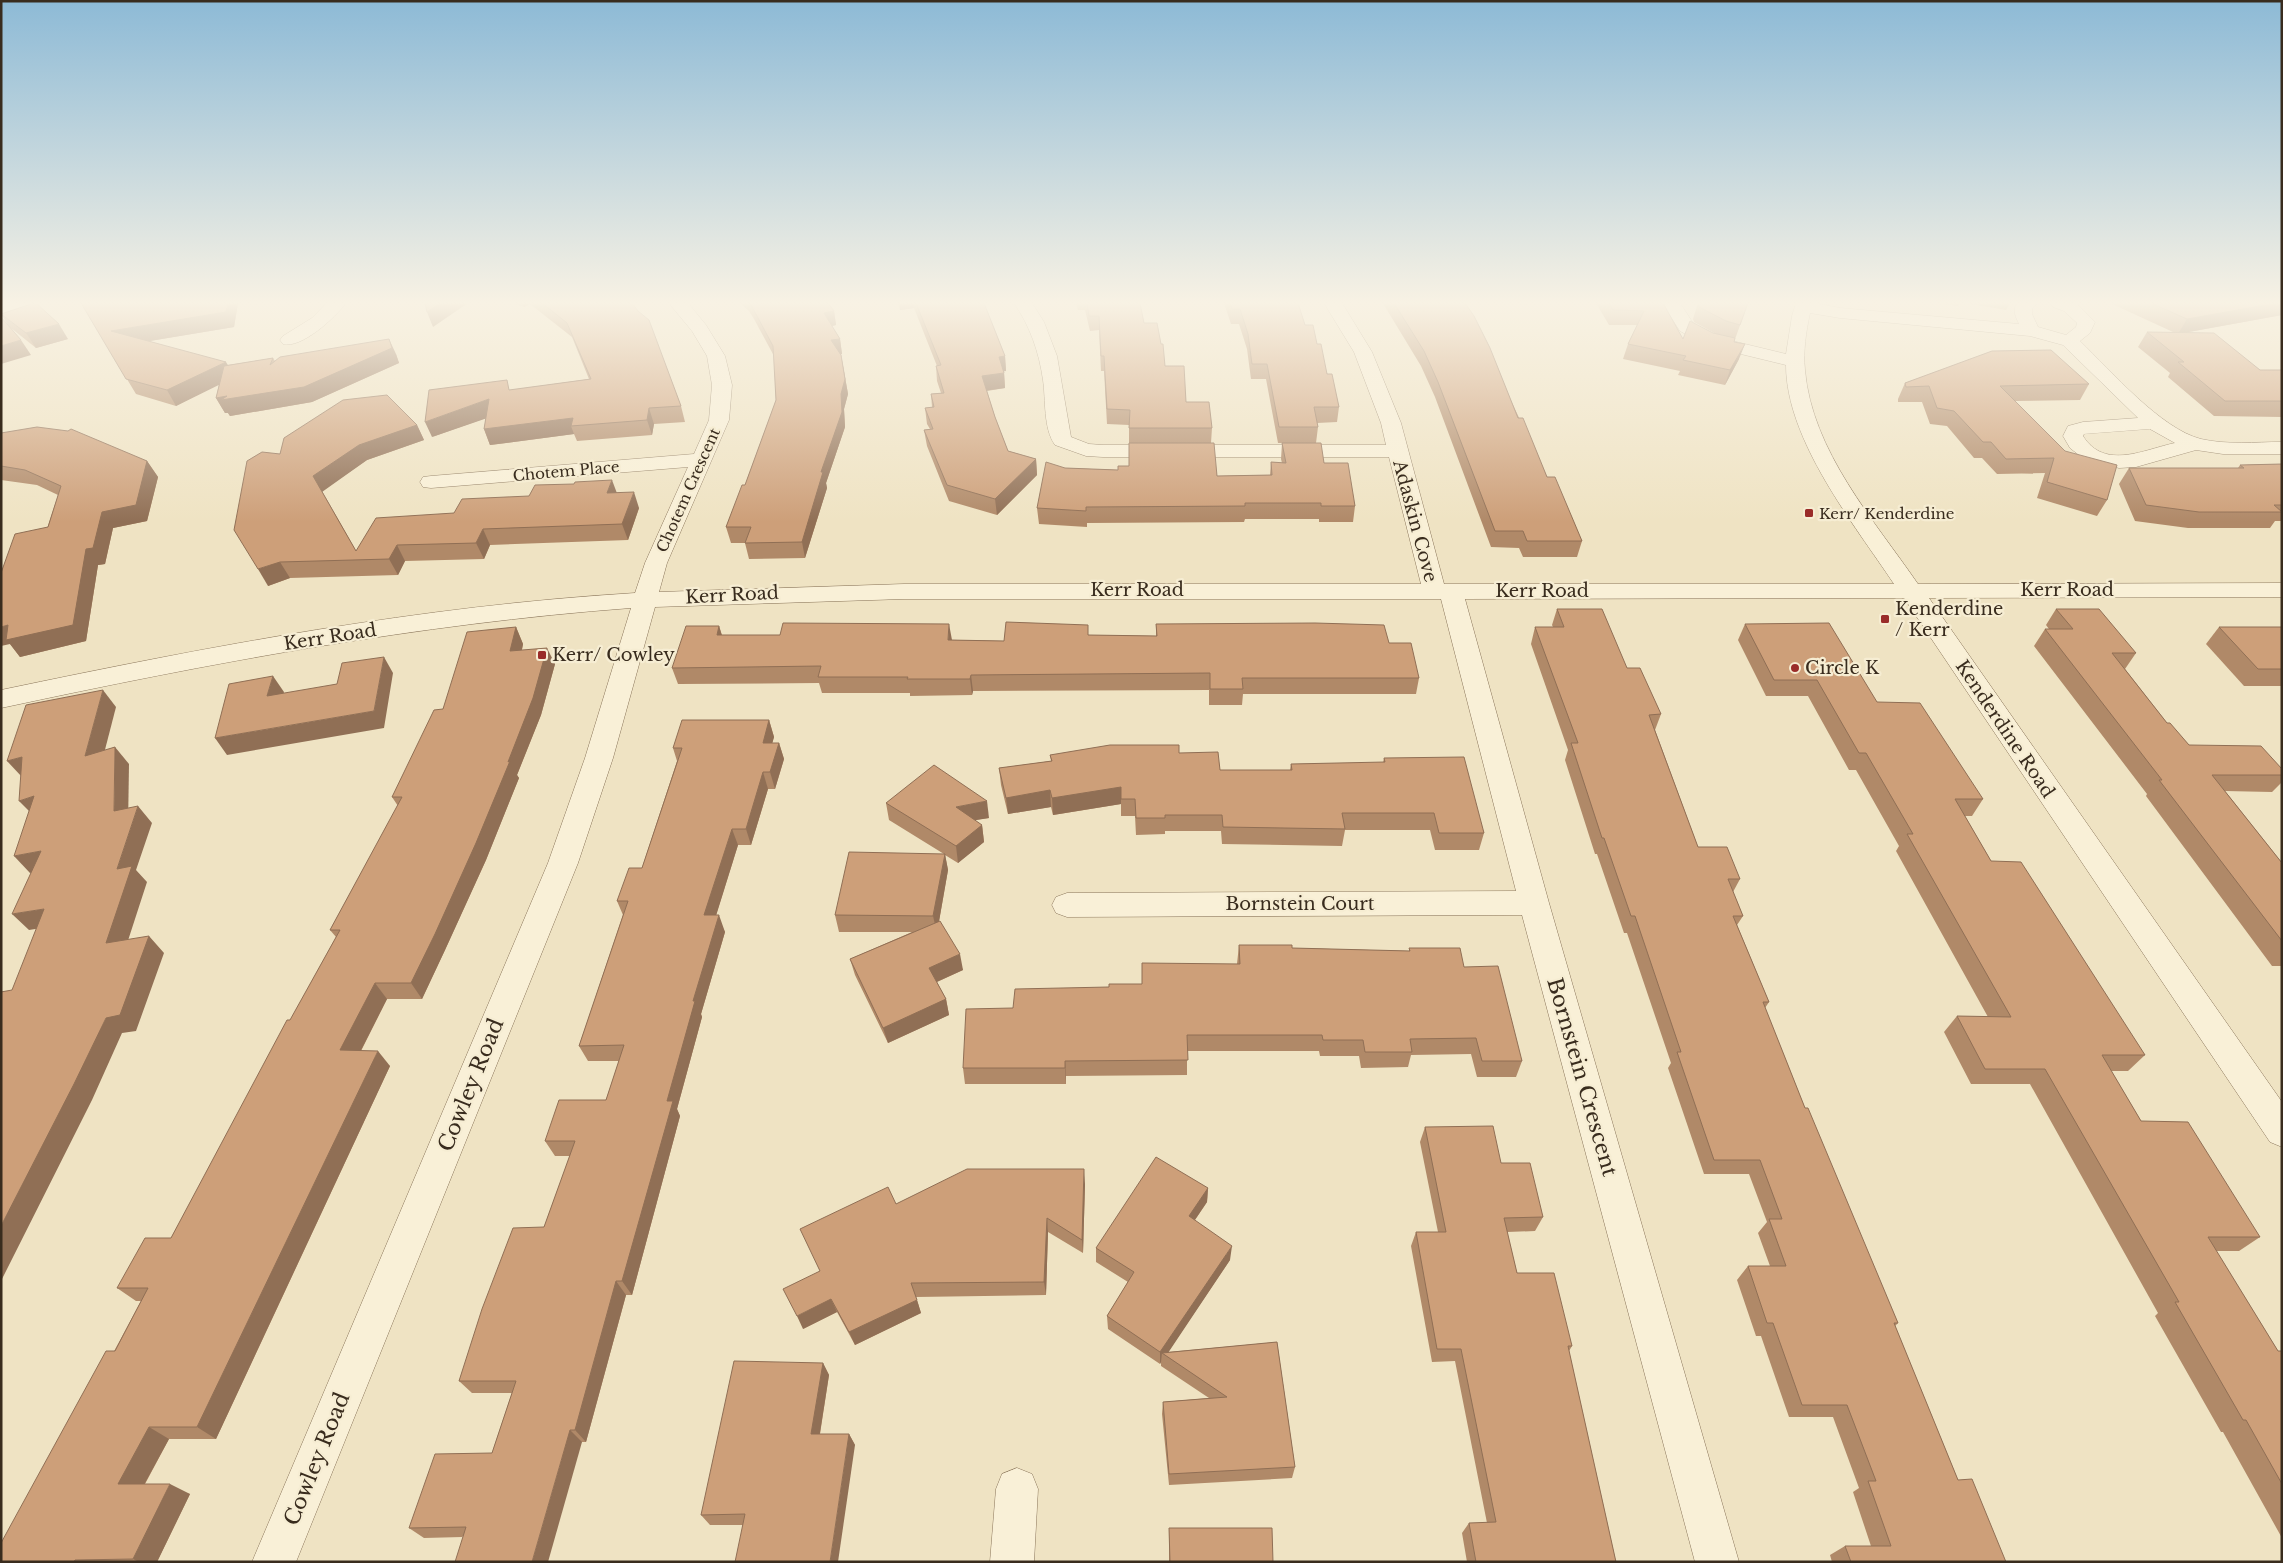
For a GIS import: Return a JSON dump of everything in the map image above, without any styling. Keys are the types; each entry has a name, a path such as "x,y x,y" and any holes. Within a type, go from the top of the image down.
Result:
{"street":[{"name":"Chotem Crescent","path":"646,599 656,563 718,420 722,385 720,376"},
{"name":"Adaskin Cove","path":"1052,376 1055,392 1056,425 1062,441 1086,450 1397,451"},
{"name":"Adaskin Cove","path":"1374,376 1391,424 1397,451 1442,591"},
{"name":"Kenderdine Road","path":"1796,376 1798,393 1819,448 1833,478 2282,1131"},
{"path":"2105,376 2154,423 2171,434 2196,444 2223,448 2282,448"},
{"path":"2154,423 2082,428 2074,430 2073,436 2082,449 2094,455 2124,462 2136,461 2196,444"},
{"name":"Chotem Place","path":"431,482 701,460"},
{"name":"Kerr Road","path":"1,699 99,678 322,637 518,610 646,599 792,592 1090,590 2282,590"},
{"name":"Bornstein Crescent","path":"1442,591 1534,903 1717,1562"},
{"name":"Cowley Road","path":"274,1562 563,864 599,758 646,599"},
{"name":"Bornstein Court","path":"1067,905 1534,903"},
{"path":"1012,1562 1017,1489"}],"building":[{"path":"124,376 197,376 167,390 126,379"},
{"path":"222,376 329,376 304,387 221,400 227,396 216,398"},
{"path":"590,376 670,376 681,406 649,408 647,420 571,426 573,418 484,429 489,399 425,422 429,390 507,380 509,390 591,379"},
{"path":"775,376 844,376 841,394 842,412 821,472 823,472 802,542 745,543 751,527 726,527 742,485 745,485 776,400"},
{"path":"939,376 982,376 1008,451 1036,459 995,499 947,485 924,430 933,429 925,408 934,407 931,394 944,393"},
{"path":"1105,376 1185,376 1186,402 1209,402 1212,428 1129,428 1130,410 1107,409"},
{"path":"1269,376 1332,376 1339,407 1314,407 1318,427 1279,427"},
{"path":"1435,376 1501,376 1518,418 1523,418 1547,477 1555,477 1582,541 1527,541 1523,531 1495,531"},
{"path":"1924,376 2080,376 2089,384 2000,386 2065,451 2117,465 2107,500 2047,482 2054,458 2006,459 1991,442 1983,442 1954,411 1937,408 1929,386 1906,387 1905,383"},
{"path":"2195,376 2282,376 2282,401 2225,401"},
{"path":"387,395 417,425 359,445 313,476 356,551 376,518 454,513 462,499 529,496 535,485 574,484 575,482 612,480 607,493 634,492 622,524 483,529 476,543 397,545 389,559 280,562 258,569 234,530 247,461 262,452 280,454 284,438 343,400"},
{"path":"37,427 68,431 71,429 147,461 136,505 102,512 93,548 86,549 73,625 6,640 8,625 1,627 1,573 15,534 48,527 61,486 25,470 1,466 1,433"},
{"path":"1129,443 1214,443 1217,476 1272,475 1271,462 1286,463 1282,443 1321,443 1324,463 1348,463 1355,506 1321,506 1321,503 1245,503 1245,506 1086,507 1086,511 1037,508 1046,462 1065,468 1118,470 1118,466 1129,466"},
{"path":"2282,464 2282,505 2274,505 2282,512 2199,512 2146,505 2129,468 2244,468 2240,465"},
{"path":"1557,609 1602,609 1627,668 1640,668 1661,714 1649,715 1698,847 1727,847 1740,879 1728,879 1743,916 1733,916 1769,1002 1763,1002 1805,1108 1808,1108 1898,1323 1894,1323 1958,1480 1972,1479 2006,1562 1851,1562 1845,1546 1891,1546 1868,1481 1876,1481 1847,1405 1802,1405 1773,1323 1767,1323 1748,1266 1786,1266 1769,1219 1782,1219 1760,1160 1714,1160 1677,1052 1681,1052 1635,916 1631,916 1604,838 1602,838 1571,743 1578,743 1535,627 1564,627"},
{"path":"2056,609 2099,609 2136,653 2112,653 2167,723 2170,723 2189,745 2261,746 2282,769 2282,775 2212,775 2282,863 2282,941 2159,780 2162,780 2045,629 2073,629"},
{"path":"1006,622 1088,625 1088,635 1157,636 1156,624 1315,623 1384,625 1389,643 1411,643 1419,678 1242,678 1243,689 1210,689 1210,673 971,675 970,679 907,679 908,677 818,677 821,666 672,668 686,626 719,626 717,635 780,635 783,623 949,624 948,640 1004,641"},
{"path":"1829,623 1877,702 1920,703 1983,799 1955,799 1991,861 2021,862 2145,1055 2102,1055 2141,1121 2188,1122 2260,1237 2208,1237 2278,1351 2282,1351 2282,1484 2175,1302 2179,1302 2045,1069 1985,1069 1957,1016 2011,1017 1907,834 1913,834 1866,753 1859,753 1817,680 1774,680 1745,624"},
{"path":"516,627 510,651 547,648 533,698 508,762 510,761 476,843 411,983 375,983 340,1050 378,1051 197,1427 149,1427 118,1484 170,1484 133,1559 75,1560 74,1562 1,1562 1,1543 106,1351 115,1351 148,1288 117,1288 145,1238 171,1238 287,1020 290,1020 340,930 330,930 402,797 392,797 434,710 443,709 467,632"},
{"path":"2219,627 2282,627 2282,669 2258,669"},
{"path":"384,657 374,711 215,738 229,684 273,676 267,696 337,684 342,663"},
{"path":"103,690 85,756 115,747 114,811 138,806 117,869 132,866 106,943 149,936 120,1015 106,1018 1,1226 1,992 12,990 44,909 12,914 41,851 14,856 34,796 19,801 22,757 7,761 26,705"},
{"path":"682,720 769,720 763,743 779,743 770,772 763,772 746,829 732,829 704,915 719,915 693,1001 695,1001 667,1101 673,1101 622,1281 616,1281 575,1430 570,1430 532,1562 455,1562 466,1527 409,1528 435,1454 492,1453 516,1381 459,1381 482,1309 513,1228 544,1227 575,1141 545,1141 559,1100 606,1100 624,1045 579,1046 628,901 617,901 629,868 642,868 682,748 673,748"},
{"path":"1110,745 1179,745 1179,753 1218,752 1220,770 1292,770 1291,764 1385,762 1384,758 1464,757 1484,833 1439,833 1434,813 1342,813 1345,829 1223,827 1222,815 1165,815 1165,818 1136,818 1135,799 1121,799 1121,787 1052,798 1050,790 1006,798 999,768 1052,761 1050,755"},
{"path":"934,765 987,801 956,807 982,825 956,846 886,803"},
{"path":"849,852 945,854 933,916 835,915"},
{"path":"940,921 960,954 929,968 946,999 883,1028 850,959"},
{"path":"1239,945 1292,945 1292,948 1410,951 1409,948 1460,948 1464,967 1498,966 1522,1061 1482,1061 1476,1038 1410,1039 1412,1052 1365,1052 1363,1040 1323,1040 1322,1035 1187,1035 1188,1060 1065,1061 1065,1068 963,1068 966,1009 1013,1008 1015,989 1109,987 1109,984 1142,984 1142,963 1240,964"},
{"path":"1493,1126 1501,1163 1530,1163 1543,1217 1504,1218 1517,1273 1554,1273 1572,1346 1568,1346 1616,1562 1476,1562 1469,1523 1496,1522 1461,1349 1437,1349 1416,1232 1446,1232 1425,1127"},
{"path":"1156,1157 1208,1188 1189,1216 1232,1246 1160,1352 1107,1316 1134,1272 1096,1248"},
{"path":"967,1169 1084,1169 1082,1240 1047,1218 1044,1282 911,1283 917,1300 849,1332 831,1299 797,1316 783,1289 820,1271 800,1229 888,1187 896,1204"},
{"path":"1277,1342 1295,1467 1169,1474 1163,1402 1227,1397 1162,1353"},
{"path":"734,1361 823,1363 811,1434 849,1434 830,1562 735,1562 745,1514 701,1515"},
{"path":"1169,1528 1272,1528 1273,1562 1170,1562"}],"place":[{"name":"Kerr/ Kenderdine","path":"1809,513"},
{"name":"Kenderdine / Kerr","path":"1885,619"},
{"name":"Kerr/ Cowley","path":"542,655"},
{"name":"Circle K","path":"1795,668"}]}
